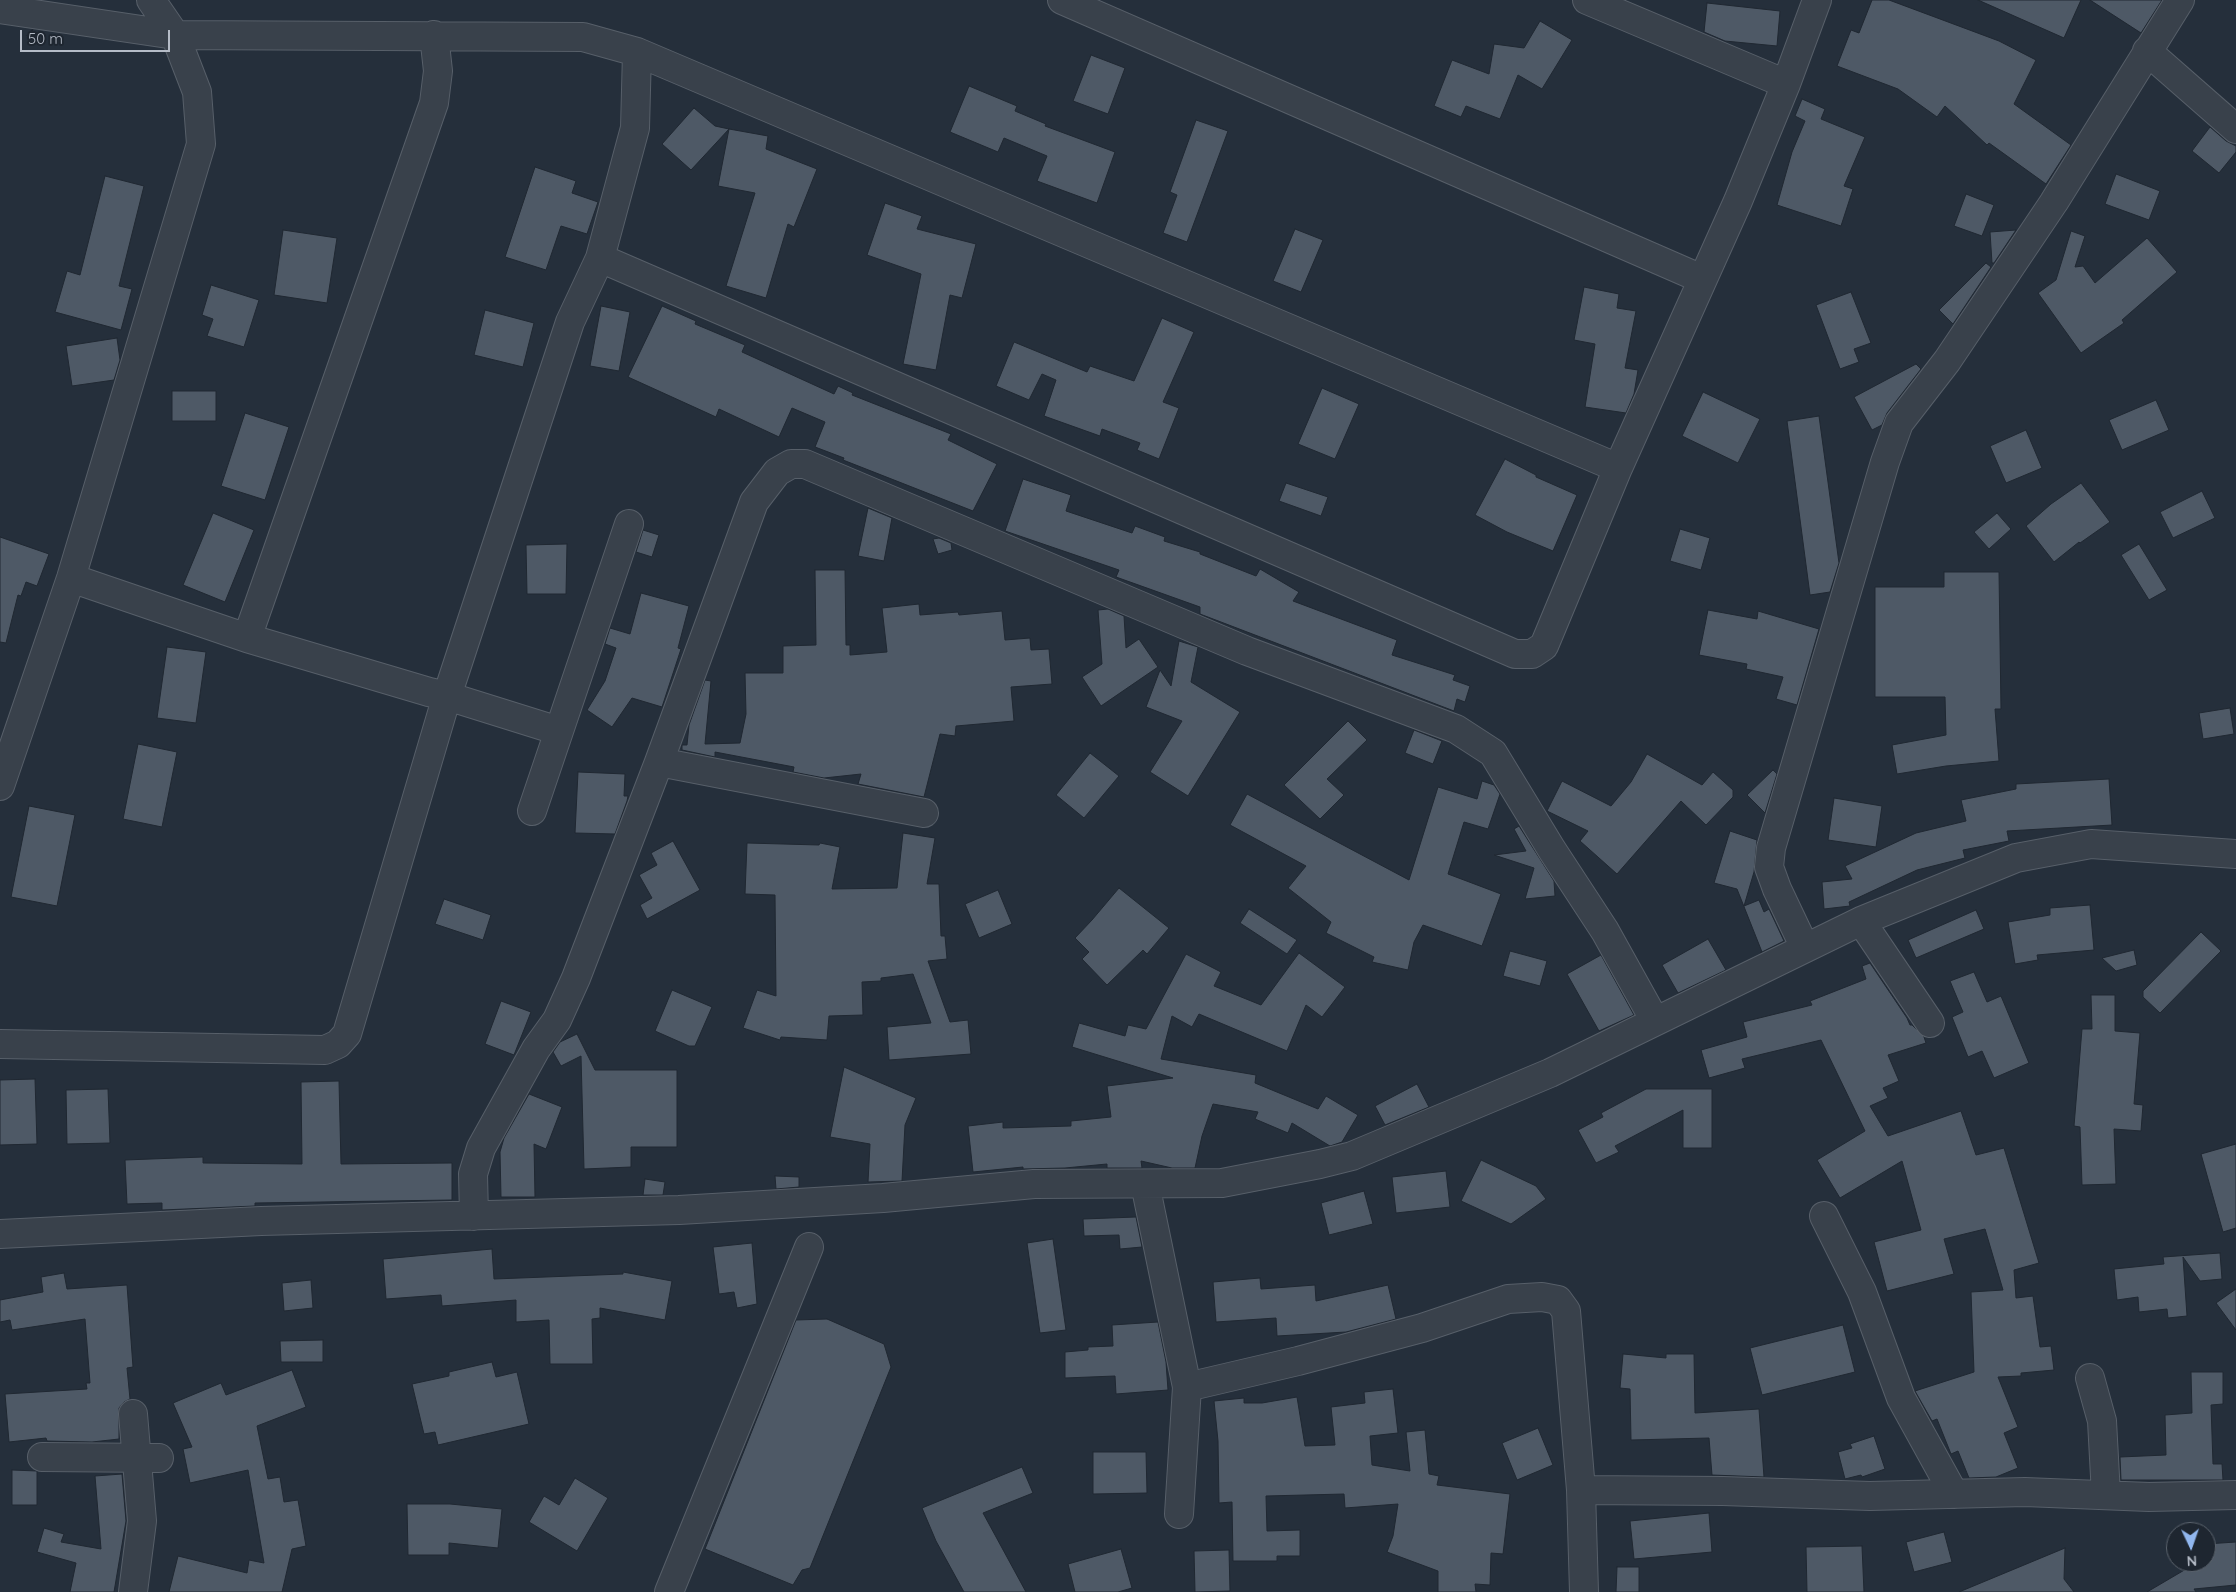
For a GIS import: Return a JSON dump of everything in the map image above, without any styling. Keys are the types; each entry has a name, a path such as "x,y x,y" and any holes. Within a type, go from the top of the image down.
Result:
{"street":[{"path":"0,786 10,721 71,578 201,144 197,92 175,35 151,0"},
{"path":"1062,0 1702,279"},
{"path":"1587,0 1786,84"},
{"path":"600,258 1515,654 1532,654 1544,646 1618,468 1738,201 1786,84 1817,0"},
{"path":"1805,948 1777,889 1769,867 1771,848 1885,462 1899,423 1947,361 2038,226 2180,0"},
{"path":"0,10 175,35 583,37 637,52 1618,468"},
{"path":"248,638 434,103 438,71 434,36"},
{"path":"2147,51 2236,130"},
{"path":"0,1044 325,1050 338,1044 347,1034 447,696 570,322 600,258 635,128 637,52"},
{"path":"474,1216 474,1174 481,1148 536,1049 557,1020 576,978 659,762 754,502 777,472 791,464 805,464 1247,651 1456,729 1478,743 1493,753 1552,850 1605,931 1655,1021"},
{"path":"532,811 629,524"},
{"path":"71,578 248,638 559,731"},
{"path":"659,762 924,813"},
{"path":"0,1234 261,1221 679,1210 883,1198 1034,1184 1222,1183 1352,1156 1550,1073 1861,921 2016,858 2091,844 2236,854"},
{"path":"1861,921 1930,1023"},
{"path":"1145,1184 1187,1387 1179,1514"},
{"path":"1824,1216 1862,1292 1901,1398 1954,1494"},
{"path":"669,1592 809,1247"},
{"path":"1187,1387 1298,1361 1422,1328 1508,1299 1542,1296 1558,1300 1566,1311 1581,1490 1584,1592"},
{"path":"2090,1378 2102,1421 2106,1495"},
{"path":"133,1414 148,1458 133,1592"},
{"path":"42,1457 148,1458"},
{"path":"1581,1490 1723,1491 1870,1496 2025,1492 2149,1497 2236,1495"}],"building":[{"path":"1872,0 1889,0 1999,41 2036,60 2014,104 2071,145 2046,184 1989,143 1987,145 1945,106 1937,117 1898,89 1837,66 1851,30 1859,33"},
{"path":"1978,0 2081,0 2064,38"},
{"path":"2090,0 2162,0 2141,33"},
{"path":"1707,3 1780,11 1777,46 1725,41 1704,32"},
{"path":"1540,21 1572,40 1542,89 1518,75 1500,119 1466,106 1461,117 1434,106 1452,60 1489,74 1494,44 1524,48"},
{"path":"1091,55 1125,68 1108,114 1073,101"},
{"path":"969,86 1017,106 1015,111 1046,124 1045,126 1115,152 1097,203 1037,181 1047,156 1004,138 998,152 950,132"},
{"path":"1802,99 1825,109 1821,119 1865,137 1844,186 1853,189 1841,226 1777,205 1792,152 1805,121 1795,116"},
{"path":"694,108 715,126 729,129 691,170 662,144"},
{"path":"1196,120 1228,131 1187,242 1163,233 1177,195 1170,192"},
{"path":"2210,127 2226,141 2236,146 2236,152 2219,173 2192,151"},
{"path":"729,129 768,136 766,149 817,169 794,227 788,224 766,298 726,286 755,193 718,186"},
{"path":"535,167 576,181 572,193 598,202 587,234 561,226 546,270 505,257"},
{"path":"2116,174 2160,191 2149,220 2105,204"},
{"path":"105,176 144,186 119,286 132,289 121,330 55,312 67,271 80,275"},
{"path":"1966,194 1994,205 1982,236 1954,226"},
{"path":"885,203 922,216 917,229 976,244 962,298 950,295 936,370 903,364 921,274 867,255"},
{"path":"1295,229 1323,240 1301,292 1273,281"},
{"path":"283,230 337,238 327,303 274,295"},
{"path":"2016,230 1994,263 1992,263 1990,232"},
{"path":"2071,231 2085,236 2075,267 2083,266 2095,283 2147,238 2177,272 2122,320 2124,323 2081,353 2038,293 2056,280"},
{"path":"1986,263 1991,267 1953,324 1939,310"},
{"path":"211,285 259,300 244,347 207,336 213,319 202,315"},
{"path":"1584,287 1619,294 1617,308 1636,311 1625,368 1638,370 1634,394 1626,413 1585,407 1595,344 1574,340"},
{"path":"1851,292 1871,343 1854,349 1859,362 1840,369 1816,305"},
{"path":"601,306 630,312 619,371 590,366"},
{"path":"662,306 696,321 695,324 745,345 742,352 834,394 838,386 853,393 852,395 951,434 948,440 997,464 973,511 843,460 844,458 815,447 825,422 792,408 779,437 719,409 716,417 628,377"},
{"path":"485,310 534,323 523,367 474,355"},
{"path":"1162,318 1194,332 1163,402 1179,408 1159,459 1137,450 1140,443 1102,429 1100,436 1044,416 1056,380 1042,374 1029,400 996,386 1014,342 1087,372 1090,366 1134,381"},
{"path":"117,338 120,360 114,380 72,386 66,346"},
{"path":"1916,364 1921,369 1887,413 1882,425 1872,430 1854,397"},
{"path":"1322,388 1359,404 1335,459 1298,444"},
{"path":"172,391 216,391 216,421 172,421"},
{"path":"1703,392 1760,419 1738,463 1682,436"},
{"path":"2156,400 2169,430 2122,450 2109,420"},
{"path":"245,413 289,427 265,500 221,486"},
{"path":"1819,416 1839,563 1830,592 1810,595 1787,421"},
{"path":"2026,430 2042,468 2006,483 1990,446"},
{"path":"1505,459 1536,475 1536,477 1577,495 1553,551 1507,532 1475,515"},
{"path":"1023,479 1071,495 1066,511 1132,533 1135,526 1165,537 1164,541 1200,552 1200,554 1256,576 1260,569 1299,592 1293,601 1397,640 1392,655 1455,675 1453,680 1470,686 1465,702 1457,699 1454,711 1200,614 1200,607 1116,577 1119,570 1005,531"},
{"path":"1286,483 1328,497 1321,516 1279,501"},
{"path":"2081,483 2110,522 2079,542 2054,562 2026,526 2051,504"},
{"path":"2202,491 2215,518 2173,538 2160,512"},
{"path":"868,508 892,518 884,561 858,556"},
{"path":"213,513 254,530 225,602 183,585"},
{"path":"1997,513 2011,529 1989,549 1974,532"},
{"path":"1680,529 1710,538 1701,570 1670,561"},
{"path":"643,530 659,535 652,557 636,552"},
{"path":"0,537 49,554 37,586 26,582 21,596 18,595 6,643 0,642"},
{"path":"939,538 951,543 952,550 938,554 933,539"},
{"path":"567,544 566,594 527,594 526,545"},
{"path":"2139,544 2167,590 2149,600 2121,555"},
{"path":"815,570 845,570 846,645 850,645 850,655 887,652 882,608 919,604 920,615 958,612 959,615 1002,611 1005,640 1030,638 1031,650 1049,649 1052,684 1011,687 1014,721 956,726 955,736 940,734 924,797 858,784 861,774 824,778 793,772 794,767 715,752 715,757 682,750 682,745 687,745 689,725 705,680 711,681 705,744 740,743 746,714 745,673 783,673 783,646 816,645"},
{"path":"1944,572 1999,572 2001,709 1995,709 1999,761 1946,766 1897,774 1892,745 1946,735 1945,697 1875,697 1875,587 1944,587"},
{"path":"641,593 689,606 678,648 681,649 662,707 632,698 612,727 587,710 605,681 616,648 605,644 610,628 630,634"},
{"path":"1108,609 1124,616 1126,648 1139,639 1158,667 1101,706 1082,677 1102,664 1098,610"},
{"path":"1708,610 1757,619 1758,611 1819,629 1797,705 1776,699 1783,677 1746,669 1747,664 1699,655"},
{"path":"1179,641 1198,647 1191,682 1240,712 1188,796 1150,772 1182,721 1146,707 1160,670 1171,686"},
{"path":"167,647 206,652 196,723 157,718"},
{"path":"2230,708 2234,734 2203,739 2199,713"},
{"path":"1348,721 1367,740 1327,779 1344,795 1320,819 1284,785"},
{"path":"1414,730 1442,741 1433,764 1405,753"},
{"path":"138,744 177,752 162,827 123,819"},
{"path":"1090,753 1119,776 1084,818 1056,795"},
{"path":"1647,754 1702,785 1713,772 1733,790 1733,797 1706,825 1681,801 1617,874 1580,841 1588,831 1547,811 1562,781 1611,806 1631,782"},
{"path":"1773,770 1777,774 1765,813 1747,795"},
{"path":"578,772 625,774 624,796 628,796 615,834 575,833"},
{"path":"2109,779 2112,825 2007,831 2009,841 1963,850 1965,858 1917,870 1849,902 1850,906 1824,909 1822,882 1852,879 1845,866 1916,833 1966,821 1961,800 2016,789 2016,784"},
{"path":"1482,781 1494,785 1500,794 1488,829 1464,822 1448,874 1501,894 1482,946 1423,925 1414,942 1408,970 1372,962 1374,957 1326,933 1331,922 1288,888 1306,866 1230,825 1247,794 1409,880 1438,787 1477,799"},
{"path":"1834,798 1882,806 1876,847 1828,840"},
{"path":"29,806 75,815 57,906 11,897"},
{"path":"1519,826 1554,881 1555,896 1525,899 1534,868 1494,855 1526,851 1514,829"},
{"path":"1730,831 1757,840 1754,872 1744,906 1759,900 1764,912 1769,909 1784,941 1762,952 1737,889 1714,883"},
{"path":"903,833 935,838 927,884 939,884 941,936 945,936 947,959 928,961 950,1022 968,1020 971,1054 889,1060 887,1027 931,1023 913,974 881,978 881,981 862,982 863,1015 829,1016 827,1040 781,1037 780,1040 743,1028 757,990 776,996 775,895 745,894 747,843 819,845 820,843 840,847 832,889 897,888"},
{"path":"673,841 700,890 647,919 640,905 652,898 639,875 657,865 651,853"},
{"path":"1119,888 1169,928 1147,954 1143,950 1107,985 1082,959 1089,952 1075,938"},
{"path":"998,890 1012,924 979,938 965,904"},
{"path":"444,899 491,915 483,940 435,924"},
{"path":"2090,905 2094,950 2037,955 2038,960 2015,964 2008,922 2050,915 2050,908"},
{"path":"1249,909 1297,940 1287,954 1240,923"},
{"path":"1976,910 1984,929 1916,958 1908,940"},
{"path":"2201,932 2221,951 2160,1013 2143,997 2143,991"},
{"path":"1708,939 1726,970 1678,993 1662,965"},
{"path":"2134,950 2137,965 2116,971 2102,958"},
{"path":"1510,951 1547,961 1540,986 1503,976"},
{"path":"1299,953 1345,987 1322,1017 1306,1005 1287,1051 1199,1014 1192,1027 1172,1016 1161,1059 1256,1075 1255,1083 1318,1109 1326,1096 1358,1115 1342,1142 1330,1146 1292,1123 1288,1133 1255,1119 1258,1112 1213,1104 1202,1136 1195,1168 1172,1168 1141,1161 1142,1168 1107,1168 1107,1164 1065,1168 1023,1169 1023,1167 973,1172 968,1126 1003,1122 1003,1128 1071,1126 1071,1121 1111,1117 1107,1086 1173,1078 1072,1047 1079,1023 1125,1036 1128,1025 1146,1029 1186,954 1221,972 1214,986 1261,1005"},
{"path":"1601,955 1634,1015 1599,1031 1567,974"},
{"path":"1870,963 1910,1025 1924,1037 1926,1043 1888,1055 1899,1081 1883,1088 1888,1098 1870,1106 1888,1136 1961,1111 1976,1155 2004,1148 2039,1263 2014,1270 2016,1298 2033,1296 2040,1347 2051,1346 2054,1370 2021,1373 2021,1376 1998,1377 2018,1427 2004,1433 2018,1468 1996,1477 1969,1478 1958,1451 1951,1454 1937,1419 1932,1421 1915,1391 1974,1372 1971,1292 2003,1290 1985,1229 1944,1239 1954,1274 1887,1291 1874,1242 1921,1230 1902,1161 1840,1198 1817,1160 1865,1131 1821,1040 1742,1059 1745,1068 1709,1078 1701,1050 1747,1037 1743,1022 1812,1005 1810,1001 1866,979 1862,966"},
{"path":"1974,972 1987,1002 2001,996 2029,1063 1994,1078 1982,1051 1968,1057 1952,1017 1963,1012 1950,981"},
{"path":"672,990 712,1007 695,1046 689,1046 655,1031"},
{"path":"2091,995 2115,995 2115,1031 2140,1033 2134,1104 2143,1105 2141,1131 2114,1129 2116,1184 2082,1185 2080,1127 2074,1126 2082,1029 2092,1029"},
{"path":"501,1001 531,1012 514,1055 485,1044"},
{"path":"577,1034 595,1070 677,1070 677,1147 631,1147 631,1167 584,1169 581,1056 561,1066 553,1052 560,1042"},
{"path":"844,1067 916,1098 905,1125 902,1181 868,1182 870,1144 830,1137"},
{"path":"35,1079 37,1144 0,1145 0,1080"},
{"path":"339,1081 341,1164 452,1163 452,1200 255,1203 255,1206 162,1210 162,1203 127,1204 125,1160 203,1157 203,1163 302,1164 301,1082"},
{"path":"1417,1084 1429,1107 1385,1125 1375,1106"},
{"path":"108,1089 110,1143 67,1144 66,1090"},
{"path":"1646,1089 1712,1089 1712,1148 1683,1148 1683,1110 1615,1146 1619,1152 1596,1163 1578,1130 1603,1117 1601,1113"},
{"path":"529,1094 562,1107 546,1149 534,1144 535,1197 501,1197 500,1152 504,1138"},
{"path":"2236,1144 2236,1228 2223,1232 2201,1154"},
{"path":"1481,1160 1536,1186 1546,1199 1511,1224 1461,1201"},
{"path":"1446,1171 1450,1207 1396,1213 1392,1177"},
{"path":"775,1176 799,1177 799,1187 776,1189"},
{"path":"645,1179 665,1182 663,1195 643,1195"},
{"path":"1364,1191 1373,1224 1329,1235 1321,1203"},
{"path":"1136,1217 1142,1247 1120,1249 1119,1235 1084,1236 1083,1219"},
{"path":"1053,1239 1066,1330 1040,1333 1027,1243"},
{"path":"752,1243 757,1304 737,1308 734,1292 719,1294 713,1247"},
{"path":"492,1249 494,1279 623,1274 623,1272 672,1281 665,1320 600,1308 600,1318 592,1319 593,1364 550,1364 549,1320 516,1322 516,1300 442,1306 441,1295 386,1299 383,1259"},
{"path":"2220,1253 2222,1279 2200,1281 2183,1257 2187,1316 2168,1318 2167,1309 2139,1312 2138,1297 2117,1300 2114,1269 2164,1264 2163,1257"},
{"path":"64,1273 67,1289 127,1285 133,1367 127,1368 130,1399 119,1408 119,1439 92,1442 47,1441 46,1438 9,1442 5,1394 87,1389 86,1383 90,1383 85,1319 12,1330 10,1320 0,1322 0,1300 43,1292 41,1277"},
{"path":"1260,1278 1261,1289 1315,1285 1316,1301 1388,1285 1396,1319 1346,1332 1277,1336 1276,1318 1216,1322 1213,1282"},
{"path":"311,1280 313,1308 284,1311 282,1283"},
{"path":"2236,1289 2236,1330 2216,1303"},
{"path":"827,1319 884,1344 891,1367 810,1568 802,1570 793,1585 705,1549 796,1320"},
{"path":"1158,1322 1166,1362 1168,1390 1116,1394 1115,1376 1065,1378 1065,1352 1088,1350 1088,1347 1113,1346 1112,1325"},
{"path":"1843,1325 1855,1372 1762,1395 1750,1348"},
{"path":"323,1340 323,1362 281,1362 280,1341"},
{"path":"1623,1354 1666,1358 1666,1354 1694,1354 1695,1413 1759,1409 1764,1477 1712,1475 1709,1438 1631,1440 1630,1389 1620,1388"},
{"path":"492,1362 496,1377 517,1372 529,1424 438,1445 435,1432 424,1434 412,1384 449,1376 449,1372"},
{"path":"292,1370 306,1407 257,1426 268,1479 280,1477 284,1502 298,1500 306,1546 292,1549 282,1592 169,1592 178,1556 247,1573 249,1560 264,1563 248,1470 190,1483 183,1449 192,1447 173,1403 221,1383 226,1395"},
{"path":"2191,1372 2223,1372 2223,1404 2211,1405 2213,1464 2222,1464 2223,1480 2121,1480 2120,1457 2166,1455 2165,1415 2192,1413"},
{"path":"1393,1389 1398,1433 1370,1436 1372,1465 1410,1471 1406,1432 1425,1430 1429,1474 1439,1476 1437,1485 1510,1494 1503,1554 1491,1553 1490,1585 1475,1584 1476,1592 1438,1592 1438,1571 1387,1552 1393,1536 1398,1504 1345,1508 1344,1494 1266,1496 1267,1531 1300,1530 1300,1556 1277,1556 1277,1561 1233,1561 1232,1502 1219,1503 1218,1441 1214,1401 1244,1398 1244,1403 1262,1403 1297,1397 1305,1446 1335,1445 1331,1407 1365,1403 1364,1392"},
{"path":"1538,1428 1553,1465 1517,1480 1502,1443"},
{"path":"1874,1436 1885,1469 1862,1477 1861,1475 1845,1479 1838,1452 1852,1448 1850,1444"},
{"path":"1093,1452 1146,1452 1147,1493 1093,1494"},
{"path":"1022,1467 1033,1493 983,1513 1026,1592 964,1592 936,1541 922,1508"},
{"path":"12,1470 37,1471 37,1505 12,1505"},
{"path":"122,1474 126,1521 114,1592 70,1592 76,1563 37,1552 44,1528 64,1534 61,1542 101,1549 95,1476"},
{"path":"575,1478 608,1498 577,1551 529,1522 544,1496 559,1505"},
{"path":"407,1504 450,1504 502,1509 498,1548 449,1543 449,1555 408,1555"},
{"path":"1709,1513 1712,1552 1634,1559 1630,1521"},
{"path":"1944,1532 1952,1562 1914,1572 1906,1542"},
{"path":"2236,1542 2236,1585 2194,1589 2196,1592 2147,1592 2181,1572 2216,1572 2216,1543"},
{"path":"1862,1546 1864,1592 1807,1592 1806,1547"},
{"path":"2065,1548 2064,1579 2074,1592 1959,1592"},
{"path":"1121,1549 1132,1588 1118,1592 1075,1592 1068,1564"},
{"path":"1229,1550 1230,1591 1195,1592 1194,1551"},
{"path":"1617,1567 1639,1567 1639,1592 1616,1592"}]}
